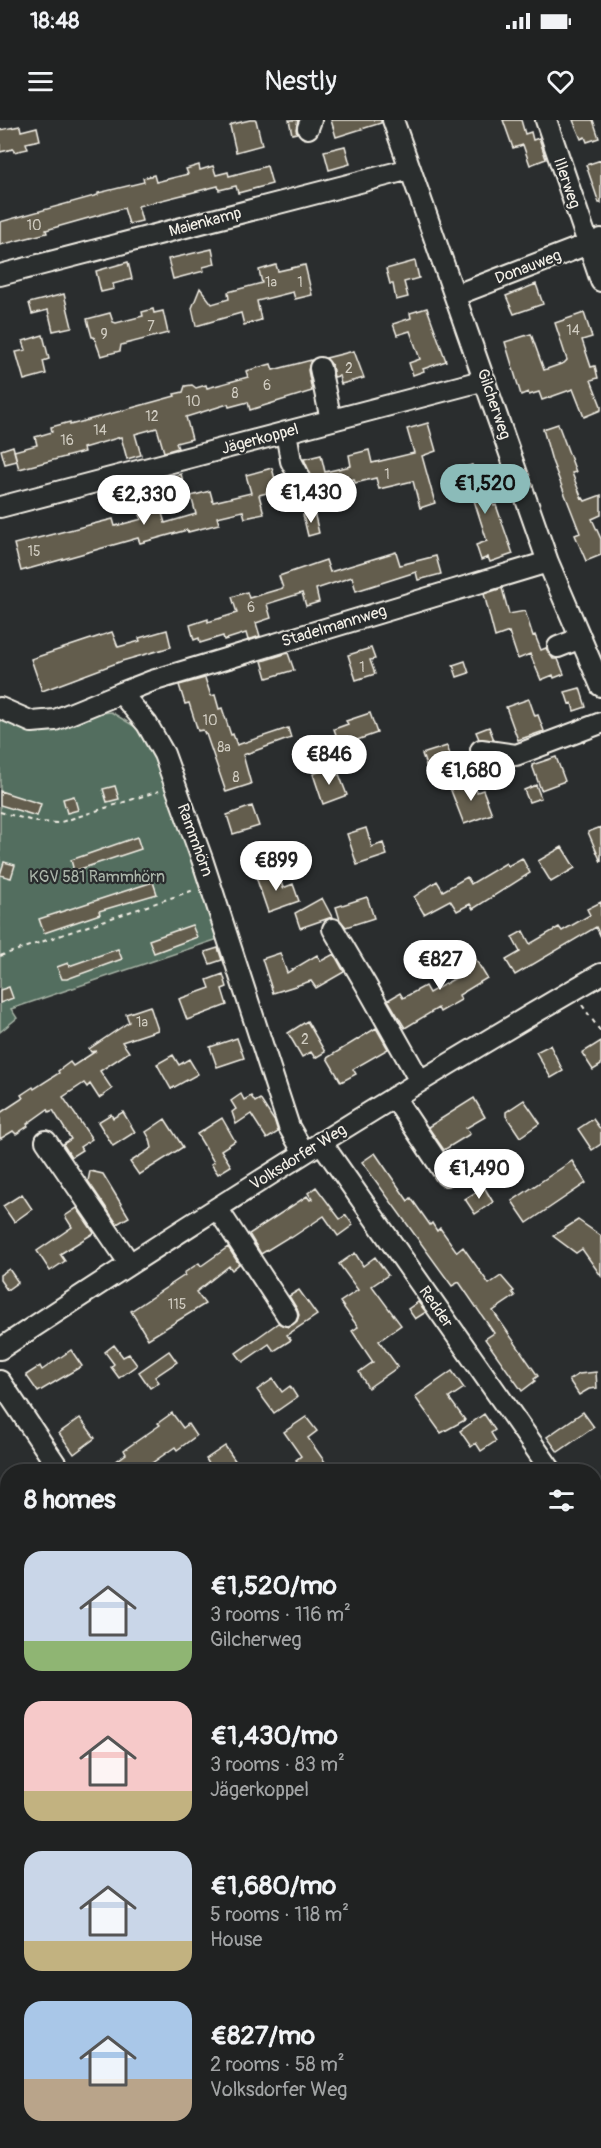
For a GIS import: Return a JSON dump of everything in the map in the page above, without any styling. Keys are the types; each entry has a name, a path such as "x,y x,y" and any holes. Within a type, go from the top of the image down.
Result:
{"street":[{"name":"Gilcherweg","path":"393,120 548,561 599,677"},
{"name":"Illerweg","path":"546,120 595,241 601,281"},
{"name":"Maienkamp","path":"0,276 410,169"},
{"name":"Donauweg","path":"456,295 595,241"},
{"path":"320,368 331,420"},
{"name":"Jägerkoppel","path":"0,507 485,380"},
{"path":"286,432 291,461 299,476"},
{"name":"Stadelmannweg","path":"122,693 152,681 548,561"},
{"path":"558,647 581,638"},
{"path":"0,708 32,722 55,720 122,693"},
{"name":"Rammhörn","path":"122,693 147,724 164,754 211,885 289,1127 304,1153"},
{"path":"481,750 516,755 601,723"},
{"path":"333,929 420,1081"},
{"name":"Volksdorfer Weg","path":"0,1349 321,1142 601,974"},
{"path":"394,1097 446,1175"},
{"path":"46,1141 130,1264"},
{"name":"Redder","path":"321,1142 546,1464"},
{"path":"218,1208 287,1315"},
{"path":"0,1381 56,1464"}],"path":[{"path":"0,812 37,822 58,824 159,791 165,803 183,806"},
{"path":"0,956 211,885"},
{"path":"572,991 601,1032"}],"green space":[{"name":"KGV 581 Rammhörn","path":"111,712 139,729 164,770 221,938 11,1009 17,1018 0,1032 0,715"}],"building":[{"path":"256,120 262,145 236,152 230,126"},
{"path":"289,120 298,120 297,133 292,134"},
{"path":"331,120 381,120 381,123 336,137"},
{"path":"503,120 521,120 525,134 531,132 533,140 539,138 546,159 530,165 523,145 513,148"},
{"path":"573,120 593,120 599,138 587,142 585,137 581,139"},
{"path":"20,126 21,131 37,127 40,140 26,143 28,149 0,152 0,130"},
{"path":"345,146 350,164 329,170 324,151"},
{"path":"601,160 601,203 599,203 586,165"},
{"path":"199,165 200,170 213,166 216,175 228,172 229,176 267,166 272,184 238,193 236,186 219,190 218,186 138,206 142,221 129,224 124,208 46,230 47,233 0,245 0,222 144,182 143,178 154,175 156,182 188,174 186,169"},
{"path":"212,249 215,264 203,267 204,271 173,279 168,259"},
{"path":"415,261 419,278 404,282 408,297 396,300 393,284 390,284 386,269"},
{"path":"128,262 132,279 113,284 114,289 101,292 96,271"},
{"path":"276,265 278,271 305,265 312,295 295,299 293,292 257,301 261,320 244,325 241,313 196,326 192,308 200,288 212,304 229,299 228,292 262,283 259,270"},
{"path":"536,284 543,304 514,314 506,296"},
{"path":"64,294 72,327 53,331 48,310 32,314 29,303"},
{"path":"427,308 446,361 413,375 409,363 420,359 410,331 397,335 393,324 411,318 410,313"},
{"path":"153,309 154,313 163,311 168,333 121,345 120,351 101,356 87,319 110,313 113,322 116,323 143,316 142,312"},
{"path":"584,313 592,337 582,340 591,367 595,366 598,378 591,380 601,410 584,417 573,389 542,400 539,392 529,395 528,392 521,395 505,342 531,334 544,370 564,363 567,360 555,323"},
{"path":"43,335 49,359 43,361 46,374 24,380 16,352 26,350 23,341"},
{"path":"354,351 364,378 341,384 339,376 334,377 332,365 326,358"},
{"path":"311,360 308,370 312,391 250,410 248,402 229,407 228,404 186,417 192,439 176,443 178,448 164,452 157,428 135,434 141,455 127,459 121,437 83,448 84,452 19,469 14,451 37,445 35,437 52,432 51,427 70,422 70,425 175,396 174,394 183,392 185,386 192,385 196,388 206,385 207,388 248,377 246,371 271,364 273,370"},
{"path":"428,423 436,451 422,456 435,503 420,508 413,481 379,489 376,478 355,483 354,479 324,487 329,507 310,512 305,490 309,489 311,476 304,459 321,455 325,472 351,466 349,455 369,450 372,463 414,453 407,429"},
{"path":"558,424 576,472 572,473 582,499 585,501 601,495 601,515 592,519 601,539 601,555 586,561 575,535 580,533 552,461 543,429"},
{"path":"13,446 17,461 5,464 1,450"},
{"path":"472,465 477,480 485,478 513,554 490,562 488,557 481,560 476,545 487,541 472,494 458,499 454,488 461,486 456,470"},
{"path":"272,468 278,490 259,495 264,514 245,518 243,511 217,517 219,524 140,543 138,538 21,571 14,544 113,519 115,526 142,519 140,515 161,510 165,523 196,514 191,496 210,491 213,502 251,493 246,475"},
{"path":"181,474 184,486 172,489 170,477"},
{"path":"314,512 319,533 308,536 303,515"},
{"path":"396,552 400,565 436,556 441,574 418,580 416,572 356,591 352,577 316,589 319,602 306,606 302,593 267,604 271,618 256,623 260,636 248,640 246,633 224,640 223,636 200,643 199,638 194,640 190,625 237,613 232,597 247,592 249,598 283,588 279,576 326,560 330,572"},
{"path":"502,588 509,614 525,611 533,636 535,635 541,650 546,648 553,659 558,659 564,674 554,678 553,675 541,680 530,654 518,659 509,632 495,637 484,594"},
{"path":"167,630 171,647 122,661 42,691 31,659 112,632 118,647"},
{"path":"371,648 375,659 370,660 375,674 356,680 348,655"},
{"path":"288,653 294,670 267,678 262,661"},
{"path":"465,661 469,673 457,677 453,665"},
{"path":"205,678 211,696 215,695 219,709 222,708 231,735 233,734 237,745 288,728 291,738 243,755 251,784 226,792 206,734 203,730 198,731 189,703 185,704 179,685"},
{"path":"580,688 586,707 574,711 565,692"},
{"path":"529,699 544,731 518,740 506,707"},
{"path":"370,713 377,733 340,746 334,729 348,724 346,721"},
{"path":"489,727 494,740 479,739 476,732"},
{"path":"447,746 453,763 428,771 422,754"},
{"path":"556,757 565,781 541,790 532,765"},
{"path":"332,767 335,776 339,774 347,795 323,804 313,774"},
{"path":"473,780 477,792 483,790 492,814 464,824 450,788"},
{"path":"536,785 541,798 529,802 524,790"},
{"path":"115,786 119,799 107,802 103,789"},
{"path":"0,791 41,804 37,816 0,805"},
{"path":"74,796 78,810 67,813 63,799"},
{"path":"252,806 259,826 233,834 227,815"},
{"path":"601,827 601,862 588,832"},
{"path":"366,828 372,847 383,843 387,855 357,865 347,834"},
{"path":"137,837 141,849 74,871 71,860"},
{"path":"562,847 575,868 551,882 538,861"},
{"path":"522,858 530,873 473,909 470,904 457,911 450,900 424,914 414,897 437,881 443,891 467,877 471,884 506,863 508,866"},
{"path":"4,862 15,865 11,878 0,875"},
{"path":"277,870 283,888 293,884 299,901 268,912 256,877"},
{"path":"153,882 157,894 99,911 100,914 44,933 39,919"},
{"path":"367,897 374,918 346,927 340,920 336,907"},
{"path":"322,898 332,917 300,928 295,913"},
{"path":"601,902 601,937 596,927 515,975 506,960 520,952 512,937 523,931 530,944 559,927 562,931 590,915 587,909"},
{"path":"192,925 197,937 154,953 149,940"},
{"path":"467,945 487,978 459,995 461,1000 440,1012 438,1008 405,1028 388,1000 400,993 403,998 425,986 429,993 461,975 450,955"},
{"path":"218,948 222,960 210,964 205,952"},
{"path":"118,949 122,959 67,979 62,979 57,967 68,963 69,966"},
{"path":"280,953 287,973 317,955 321,961 334,954 344,972 316,988 311,981 273,993 262,959"},
{"path":"223,974 227,987 222,989 227,1005 187,1020 179,999 210,988 207,980"},
{"path":"9,987 13,998 0,1003 0,990"},
{"path":"150,1006 158,1030 122,1042 129,1052 100,1071 112,1089 99,1098 90,1084 87,1087 84,1083 63,1097 92,1139 80,1147 82,1150 71,1157 63,1144 71,1139 53,1110 49,1112 48,1109 16,1134 13,1131 0,1139 0,1113 23,1098 21,1095 59,1073 58,1071 70,1062 73,1066 96,1051 91,1052 89,1049 129,1022 126,1014"},
{"path":"307,1021 325,1052 315,1058 311,1052 302,1057 288,1033"},
{"path":"376,1028 388,1049 353,1069 356,1074 341,1082 327,1058"},
{"path":"237,1038 244,1058 217,1067 210,1047"},
{"path":"601,1041 601,1065 593,1070 582,1053"},
{"path":"550,1045 563,1071 551,1078 536,1052"},
{"path":"173,1055 179,1065 189,1059 198,1074 171,1089 157,1064"},
{"path":"241,1094 244,1100 251,1096 255,1102 260,1099 275,1122 278,1132 267,1139 251,1114 236,1124 232,1112 236,1109 231,1101"},
{"path":"474,1098 485,1117 466,1128 470,1134 444,1150 428,1127"},
{"path":"524,1100 540,1123 520,1137 506,1116 506,1112"},
{"path":"123,1112 135,1132 113,1146 98,1122 111,1114 113,1118"},
{"path":"222,1118 235,1141 221,1150 231,1166 218,1174 211,1164 214,1162 197,1134"},
{"path":"165,1119 183,1147 139,1175 130,1162 152,1148 146,1132"},
{"path":"593,1119 601,1130 601,1144 592,1150 578,1129"},
{"path":"375,1153 408,1201 411,1198 437,1231 440,1228 457,1252 463,1247 489,1284 501,1276 514,1291 512,1292 515,1296 493,1311 538,1376 522,1391 485,1339 494,1333 459,1282 452,1286 362,1162"},
{"path":"572,1161 586,1183 527,1223 512,1201"},
{"path":"90,1171 103,1174 129,1217 117,1224 88,1181"},
{"path":"316,1187 340,1219 346,1215 353,1225 338,1236 324,1216 261,1254 249,1234 307,1196 310,1200 312,1199 308,1193"},
{"path":"484,1187 493,1202 475,1214 465,1199"},
{"path":"22,1194 32,1209 14,1222 3,1206"},
{"path":"77,1208 94,1233 60,1254 65,1261 50,1271 37,1251 72,1227 65,1216"},
{"path":"578,1220 601,1236 601,1276 582,1249 576,1253 553,1236"},
{"path":"228,1247 239,1264 232,1270 229,1266 196,1292 205,1304 148,1339 131,1311 199,1263 201,1266"},
{"path":"355,1253 363,1266 375,1257 388,1275 372,1286 401,1325 379,1341 398,1367 368,1388 359,1372 373,1362 352,1331 358,1327 340,1302 358,1290 339,1264"},
{"path":"9,1269 18,1282 7,1290 0,1280 0,1275"},
{"path":"299,1290 317,1315 287,1335 291,1340 274,1351 269,1344 243,1362 236,1353 278,1323 288,1327 297,1321 299,1315 289,1296"},
{"path":"418,1302 426,1312 415,1319 408,1309"},
{"path":"114,1345 123,1357 129,1354 137,1365 119,1378 111,1367 114,1364 105,1352"},
{"path":"71,1350 82,1366 38,1392 26,1375 40,1366 42,1370"},
{"path":"169,1351 177,1362 155,1377 159,1382 150,1388 139,1372"},
{"path":"452,1371 464,1388 449,1398 465,1420 441,1433 415,1397"},
{"path":"596,1372 597,1388 589,1389 579,1395 569,1380 579,1374"},
{"path":"273,1379 282,1392 290,1386 297,1397 274,1413 257,1390"},
{"path":"583,1412 594,1427 558,1452 547,1437"},
{"path":"172,1413 183,1428 188,1424 196,1436 177,1450 175,1447 151,1464 112,1464 126,1454 124,1450 160,1425 158,1423"},
{"path":"484,1414 495,1430 491,1433 496,1441 481,1451 476,1443 471,1447 460,1431"},
{"path":"306,1417 317,1431 308,1438 326,1464 299,1464 296,1460 301,1456 284,1432"},
{"path":"80,1418 95,1438 74,1454 59,1433"},
{"path":"225,1446 237,1464 209,1464 206,1459"}]}
